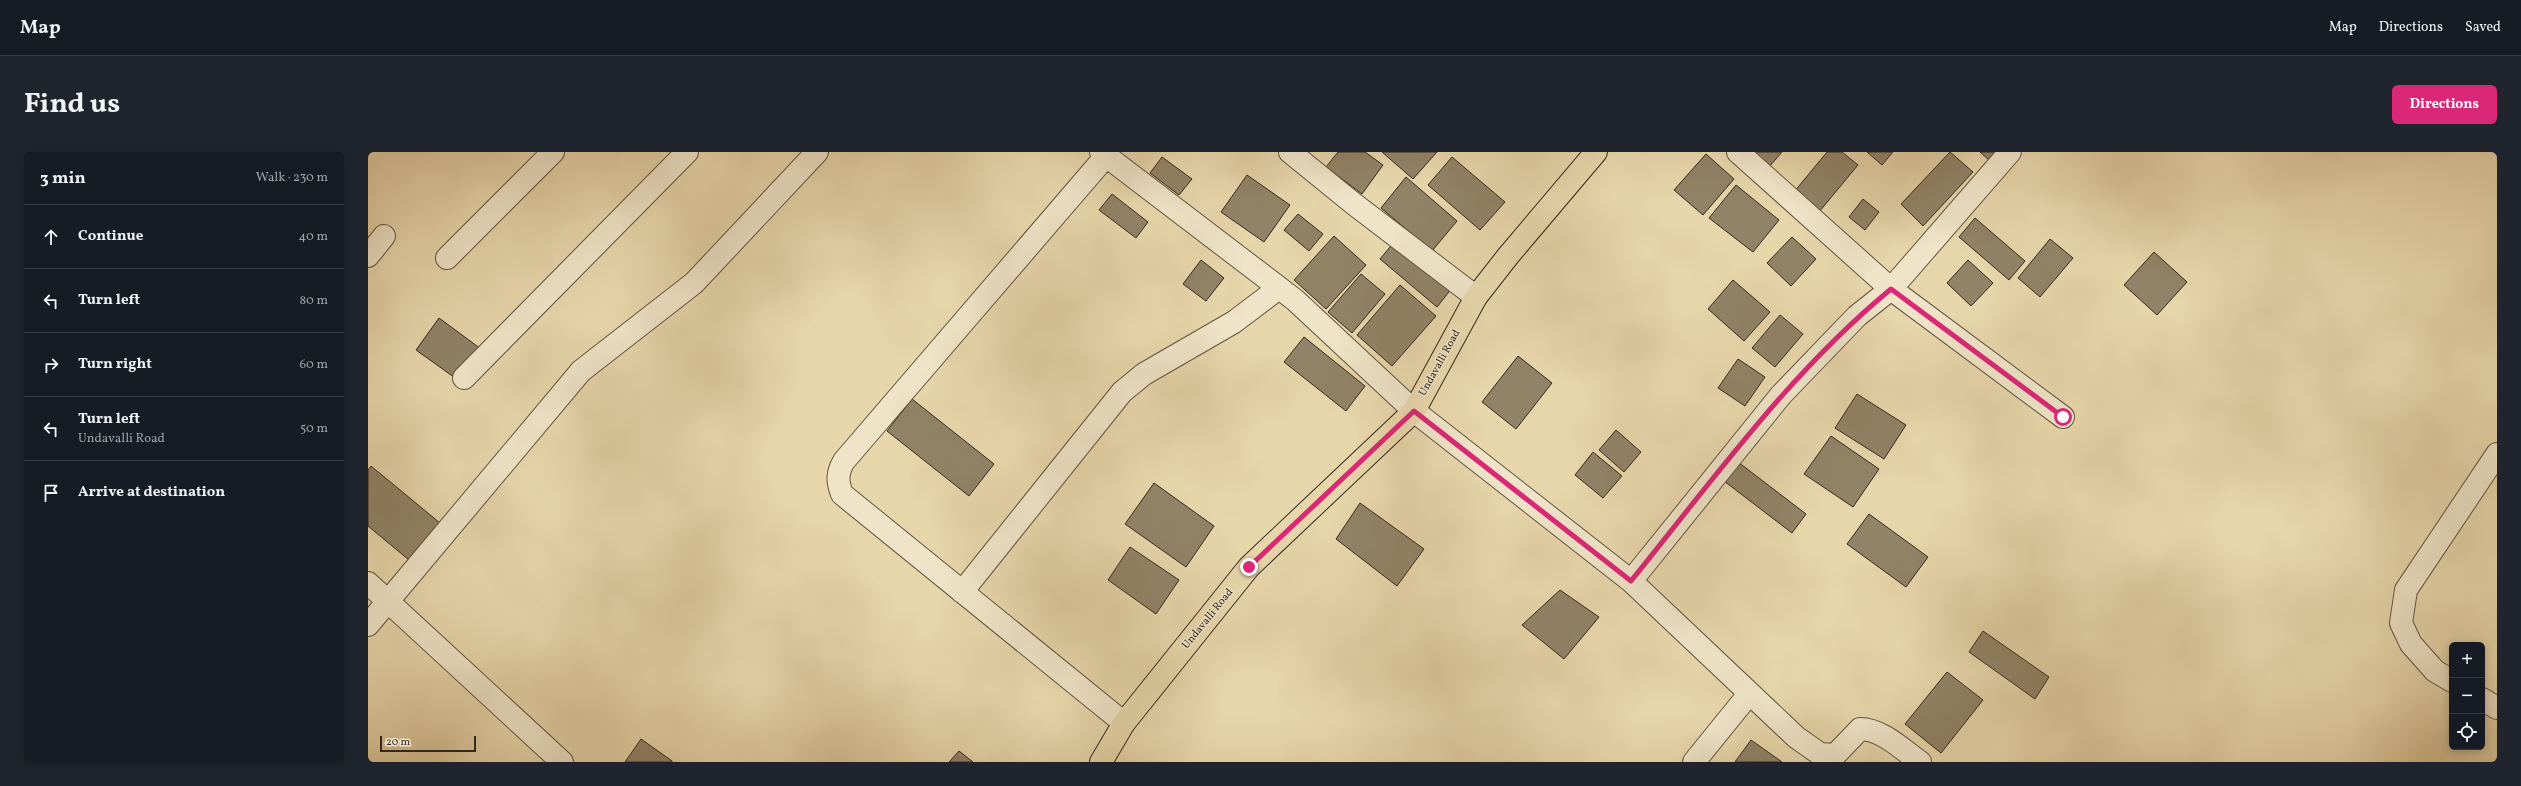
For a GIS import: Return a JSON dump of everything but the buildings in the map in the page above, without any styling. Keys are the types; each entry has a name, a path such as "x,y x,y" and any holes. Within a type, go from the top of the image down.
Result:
{"main road":[{"name":"Undavalli Road","path":"1100,762 1124,723 1249,567 1414,411 1476,298 1508,256 1596,152"}],"street":[{"path":"447,258 553,152"},
{"path":"464,378 687,152"},
{"path":"368,625 390,602 581,371 694,283 817,152"},
{"path":"1290,152 1354,204 1476,298"},
{"path":"1738,152 1891,289 2063,417"},
{"path":"1631,581 1781,395 1858,316 1891,289 2010,152"},
{"path":"1124,723 842,494 837,482 838,472 844,461 1103,154 1295,300 1414,411 1631,581 1796,737 1820,754 1835,755 1860,729 1867,729 1887,738 1920,762"},
{"path":"368,256 384,236"},
{"path":"962,592 1122,392 1144,374 1234,322 1279,288"},
{"path":"2449,679 2435,670 2411,644 2401,623 2406,590 2497,454"},
{"path":"368,583 562,762"},
{"path":"1694,762 1749,694"},
{"path":"2485,701 2497,708"}],"route":[{"path":"1249,567 1414,411 1631,581 1781,395 1858,316 1891,289 2063,417"}]}
